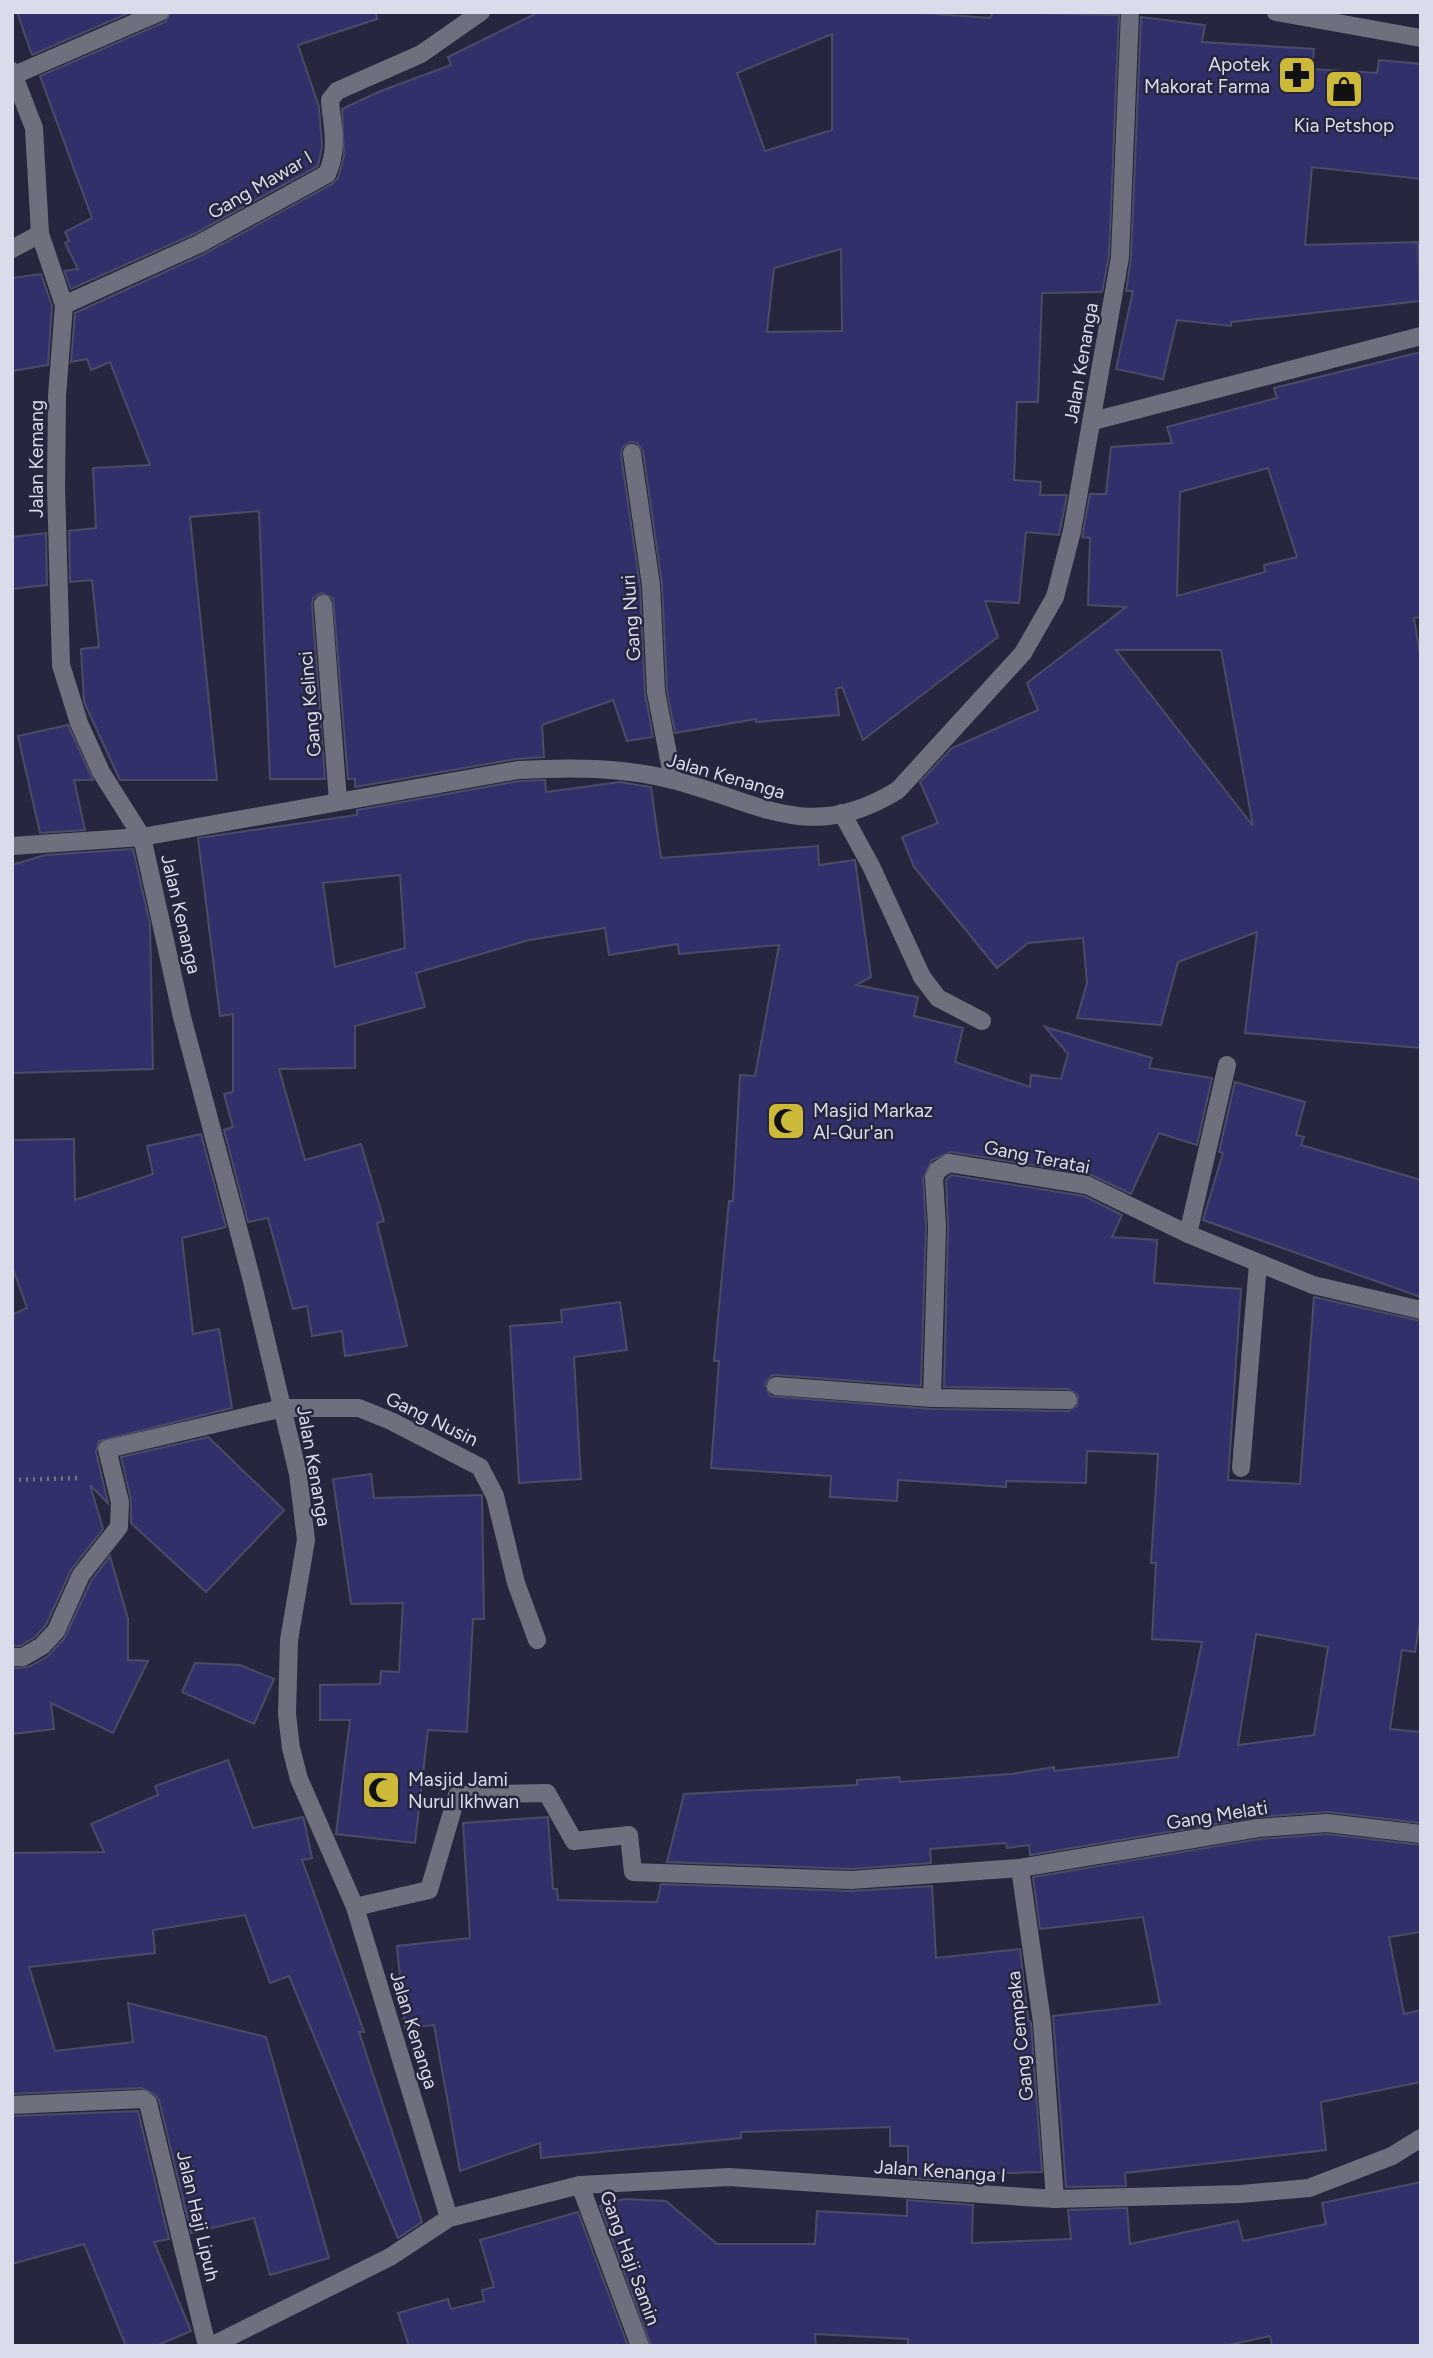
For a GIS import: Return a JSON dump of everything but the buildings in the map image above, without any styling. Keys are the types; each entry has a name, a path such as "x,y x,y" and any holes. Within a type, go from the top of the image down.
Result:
{"street":[{"path":"13,74 160,12"},
{"name":"Gang Mawar I","path":"64,305 199,244 327,174 335,157 336,138 330,100 337,91 421,54 481,12"},
{"name":"Jalan Kenanga","path":"449,2218 355,1907 299,1779 291,1748 287,1714 289,1640 306,1540 302,1495 283,1408 182,1017 142,836 518,771 553,768 619,770 673,780 761,811 803,818 842,813 876,804 898,790 1014,663 1044,621 1055,597 1072,531 1093,421 1124,225 1129,12"},
{"path":"1276,12 1421,38"},
{"name":"Jalan Kemang","path":"13,74 34,128 40,234 64,305 57,396 56,488 61,665 79,723 101,772 142,836"},
{"path":"12,249 40,234"},
{"path":"1093,421 1421,336"},
{"name":"Gang Nuri","path":"632,453 651,584 656,692 673,780"},
{"name":"Gang Kelinci","path":"323,604 338,801"},
{"path":"842,813 871,866 922,977 937,998 982,1021"},
{"path":"12,846 142,836"},
{"path":"1188,1234 1227,1065"},
{"name":"Gang Teratai","path":"932,1398 937,1226 934,1178 938,1170 949,1163 1087,1185 1188,1234 1313,1285 1421,1310"},
{"path":"1241,1468 1258,1264"},
{"path":"776,1386 932,1398 1068,1399"},
{"name":"Gang Nusin","path":"106,1453 107,1449 283,1408 359,1408 444,1446 480,1467 495,1496 516,1583 537,1640"},
{"path":"12,1657 23,1657 42,1646 56,1631 80,1575 119,1527 120,1503 106,1453"},
{"name":"Gang Melati","path":"355,1907 429,1890 457,1795 547,1793 574,1841 629,1835 633,1872 851,1880 1020,1868 1258,1828 1327,1823 1421,1834"},
{"name":"Gang Cempaka","path":"1020,1868 1042,2022 1055,2199"},
{"name":"Jalan Haji Lipuh","path":"12,2105 142,2099 148,2103 209,2346"},
{"name":"Jalan Kenanga I","path":"449,2218 580,2185 729,2177 1055,2199 1241,2194 1309,2188 1392,2156 1421,2138"},
{"name":"Gang Haji Samin","path":"580,2185 640,2346"},
{"path":"209,2346 390,2257 449,2218"}],"path":[{"path":"12,1480 77,1478 106,1453"}],"place":[{"name":"Apotek Makorat Farma","path":"1297,75"},
{"name":"Kia Petshop","path":"1344,89"},
{"name":"Masjid Markaz Al-Qur'an","path":"786,1121"},
{"name":"Masjid Jami Nurul Ikhwan","path":"381,1790"}]}
